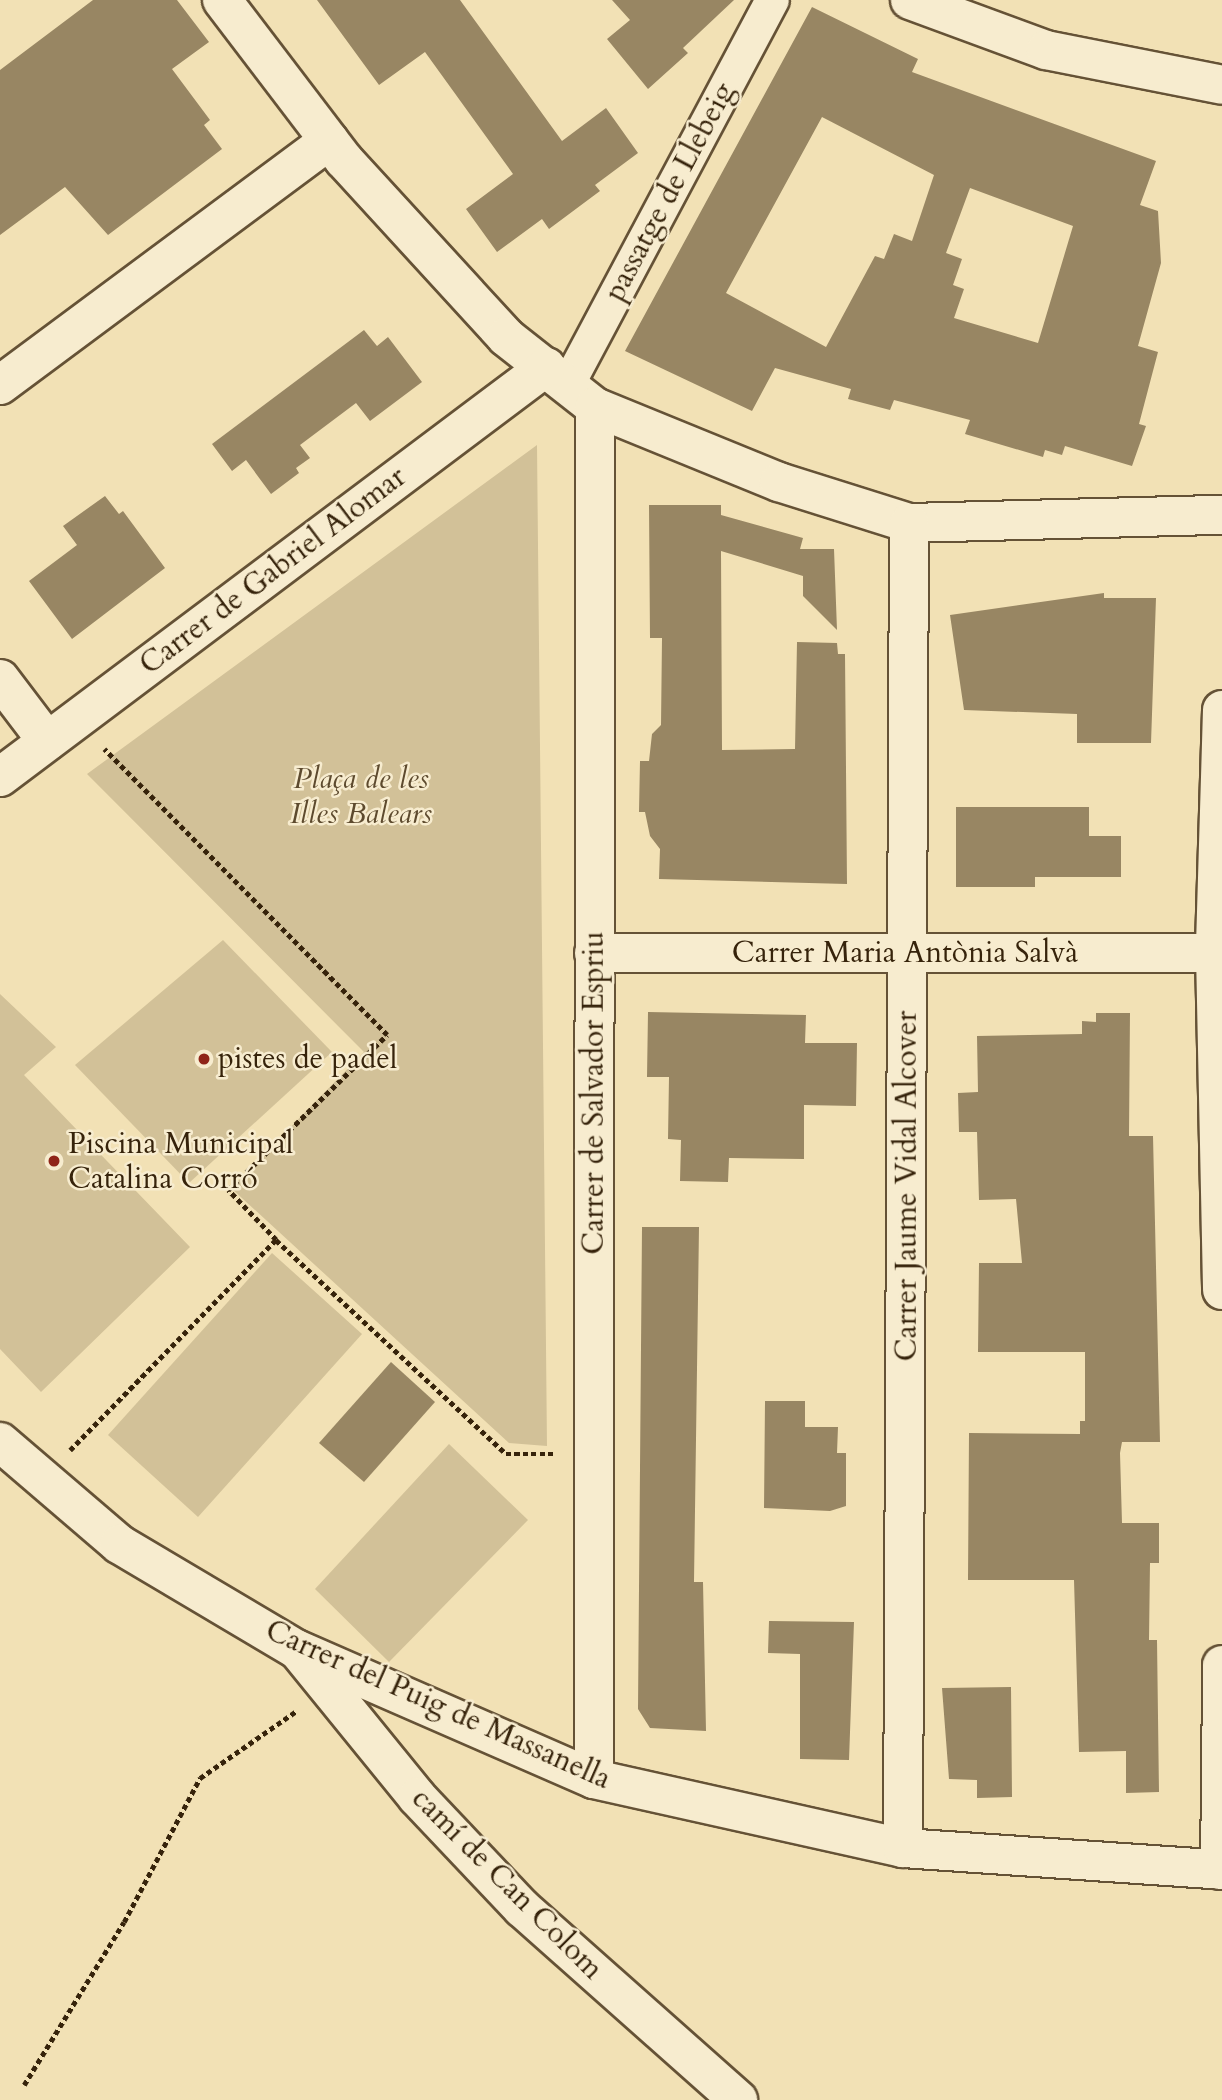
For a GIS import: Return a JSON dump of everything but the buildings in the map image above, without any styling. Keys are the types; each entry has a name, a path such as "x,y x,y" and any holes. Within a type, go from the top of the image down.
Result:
{"street":[{"path":"222,0 328,141 506,337 570,386 779,482 909,523 1222,515"},
{"name":"passatge de Llebeig","path":"570,386 772,0"},
{"path":"910,0 1046,50 1222,85"},
{"path":"0,385 328,141"},
{"name":"Carrer de Gabriel Alomar","path":"0,776 61,731 570,386"},
{"name":"Carrer de Salvador Espriu","path":"570,386 594,953 594,1779"},
{"name":"Carrer Jaume Vidal Alcover","path":"903,1849 909,523"},
{"path":"0,679 61,731"},
{"path":"1222,710 1219,953 1222,1290"},
{"name":"Carrer Maria Antònia Salvà","path":"594,953 1219,953"},
{"name":"Carrer del Puig de Massanella","path":"0,1442 119,1544 296,1649 594,1779 903,1849 1221,1870"},
{"name":"camí de Can Colom","path":"296,1649 417,1797 522,1908 738,2100"},
{"path":"1221,1870 1222,1665"}],"path":[{"path":"61,731 387,1035 228,1190 276,1240 506,1454 594,1454"},
{"path":"42,1478 276,1240"},
{"path":"24,2085 124,1922 200,1778 290,1714 335,1697"}],"green space":[{"name":"Plaça de les Illes Balears","path":"537,445 547,1446 509,1443 231,1188 364,1052 87,774"},
{"name":"pistes de padel","path":"223,940 332,1052 189,1183 75,1065"},
{"name":"Piscina Municipal Catalina Corró","path":"0,994 56,1047 24,1075 190,1247 41,1392 0,1349"},
{"path":"272,1253 362,1334 198,1517 108,1435"},
{"path":"449,1444 528,1520 389,1662 315,1589"}],"place":[{"name":"pistes de padel","path":"204,1059"},
{"name":"Piscina Municipal Catalina Corró","path":"54,1161"}]}
